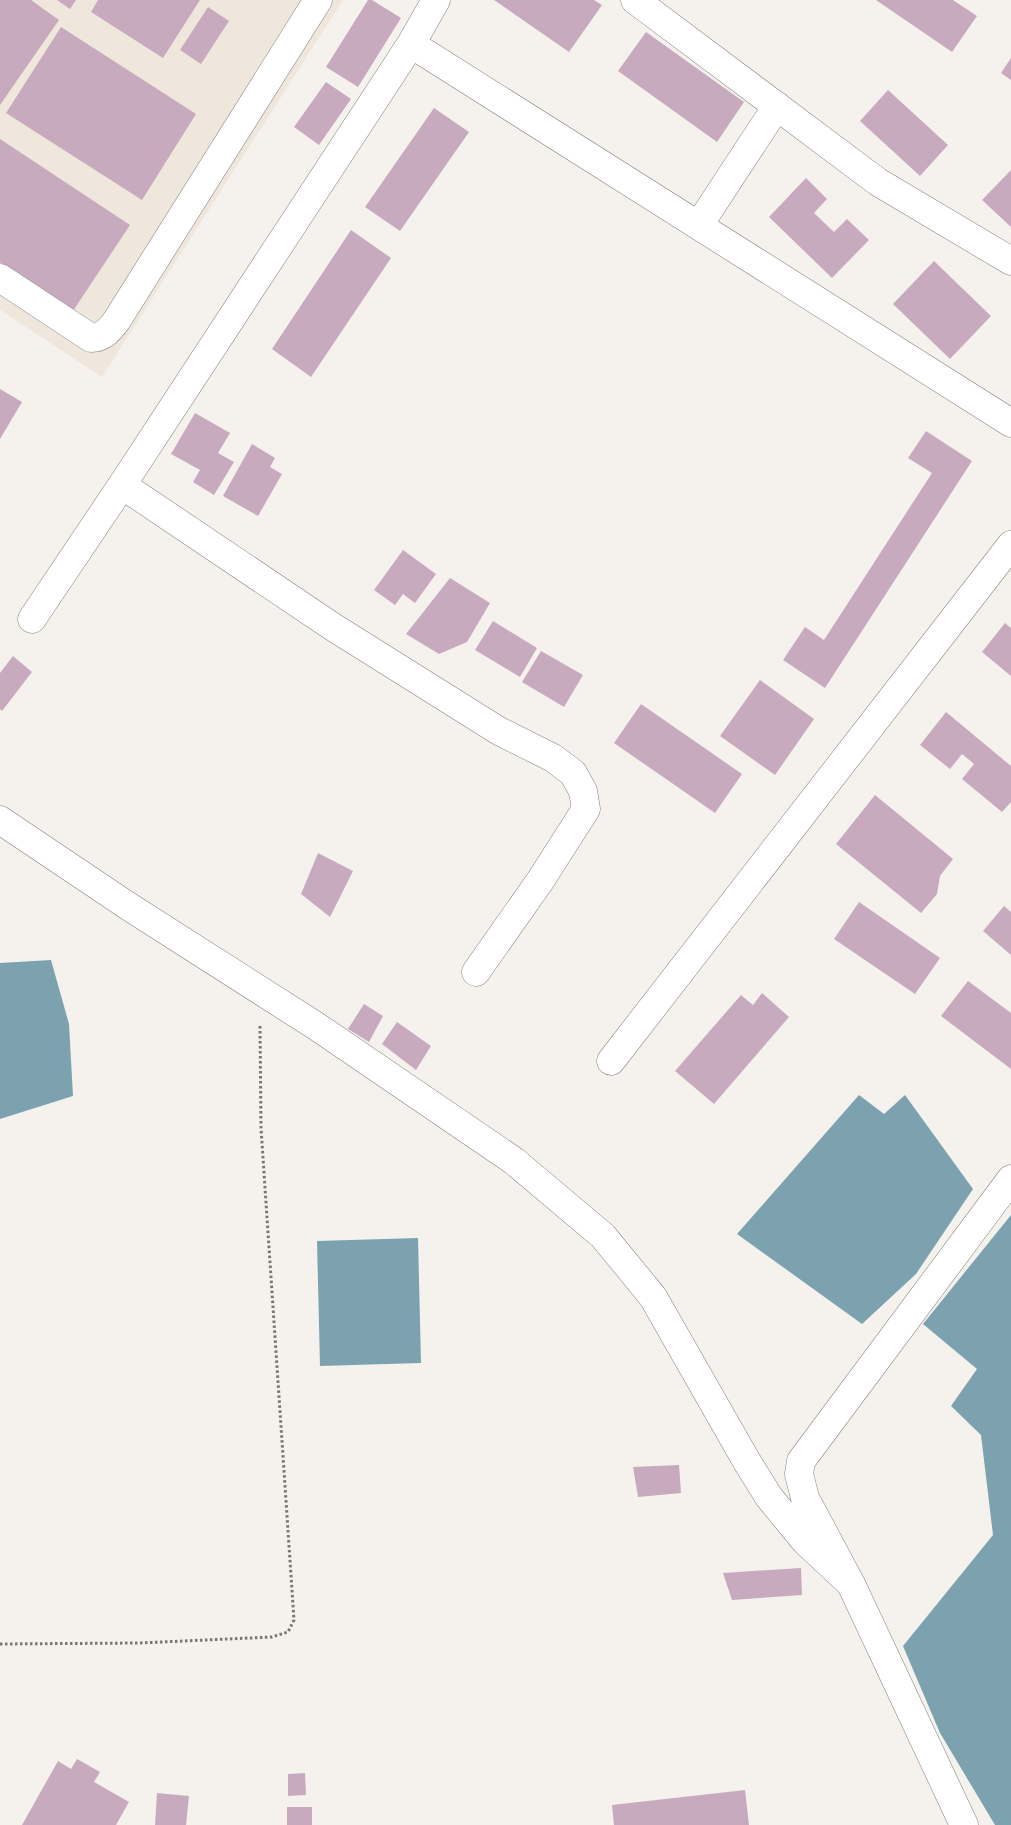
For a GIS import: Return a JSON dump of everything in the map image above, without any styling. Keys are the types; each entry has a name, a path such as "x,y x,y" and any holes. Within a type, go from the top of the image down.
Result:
{"street":[{"path":"0,278 91,338 98,338 106,333 117,320 318,0"},
{"path":"32,619 411,44 436,0"},
{"path":"635,0 878,182 1011,261"},
{"path":"411,44 1011,423"},
{"path":"699,226 777,106"},
{"path":"122,485 332,627 500,731 553,758 573,773 583,791 586,809 540,881 476,972"},
{"path":"610,1061 1011,546"},
{"path":"0,820 128,906 316,1026 514,1161 603,1236 652,1297 769,1497 806,1541 851,1584"},
{"path":"964,1825 851,1584 805,1498 799,1474 801,1461 1011,1179"}],"path":[{"path":"0,1644 139,1643 272,1637 288,1632 294,1620 261,1128 260,990"}],"shaded area":[{"path":"0,0 343,0 102,377 0,310"}],"water":[{"path":"51,960 69,1024 73,1096 0,1119 0,963"},
{"path":"859,1095 884,1114 905,1095 973,1189 916,1274 862,1324 737,1234"},
{"path":"1011,1215 1011,1825 995,1825 940,1733 903,1646 993,1535 981,1435 951,1406 977,1369 923,1324"},
{"path":"418,1238 421,1363 320,1366 317,1241"}],"building":[{"path":"0,0 31,0 59,20 0,105"},
{"path":"57,0 76,0 70,9"},
{"path":"98,0 200,0 163,58 91,12"},
{"path":"368,0 372,0 401,18 358,87 326,67"},
{"path":"494,0 594,0 602,5 569,52"},
{"path":"876,0 953,0 977,16 952,52"},
{"path":"208,7 229,21 201,64 180,50"},
{"path":"61,27 196,114 142,200 6,113"},
{"path":"646,32 744,102 717,142 618,71"},
{"path":"1011,58 1011,80 1001,73"},
{"path":"326,82 351,99 319,145 294,127"},
{"path":"888,90 948,145 920,176 860,121"},
{"path":"434,108 469,132 400,231 365,207"},
{"path":"0,139 130,225 73,311 0,262"},
{"path":"1011,170 1011,227 982,200"},
{"path":"806,178 827,199 814,213 834,232 847,219 869,240 832,278 769,217"},
{"path":"351,230 391,258 311,377 272,349"},
{"path":"934,261 991,316 950,359 893,304"},
{"path":"0,389 22,402 0,439"},
{"path":"195,413 230,433 218,453 234,462 214,495 193,482 200,470 171,454"},
{"path":"926,431 972,461 825,688 783,660 805,627 824,640 932,473 908,458"},
{"path":"252,444 275,458 270,467 282,474 258,516 223,496"},
{"path":"403,550 436,574 415,603 403,594 395,605 374,590"},
{"path":"450,578 490,603 467,642 439,654 406,634"},
{"path":"493,621 537,648 520,677 475,650"},
{"path":"1005,623 1011,628 1011,676 982,652"},
{"path":"541,651 583,675 564,707 522,682"},
{"path":"13,656 32,672 2,711 0,709 0,673"},
{"path":"760,680 814,719 775,775 720,736"},
{"path":"641,704 742,774 715,813 614,743"},
{"path":"946,712 1011,766 1011,802 1002,812 962,779 974,764 962,754 950,769 920,745"},
{"path":"875,795 953,859 940,876 937,894 921,913 836,844"},
{"path":"318,853 353,871 330,917 301,894"},
{"path":"859,902 940,958 915,994 834,939"},
{"path":"1004,906 1011,912 1011,955 983,931"},
{"path":"968,981 1011,1013 1011,1069 941,1016"},
{"path":"762,993 789,1017 714,1104 675,1071 741,995 753,1005"},
{"path":"364,1004 383,1016 369,1042 348,1029"},
{"path":"397,1022 431,1046 416,1070 382,1044"},
{"path":"679,1465 681,1493 638,1497 633,1467"},
{"path":"801,1568 802,1595 732,1600 723,1573"},
{"path":"77,1759 100,1772 94,1782 129,1802 116,1825 22,1825 58,1761 71,1769"},
{"path":"305,1773 306,1795 288,1796 288,1774"},
{"path":"745,1790 749,1825 614,1825 612,1805"},
{"path":"157,1793 189,1796 186,1825 155,1825"},
{"path":"287,1807 312,1807 312,1825 287,1825"}]}
